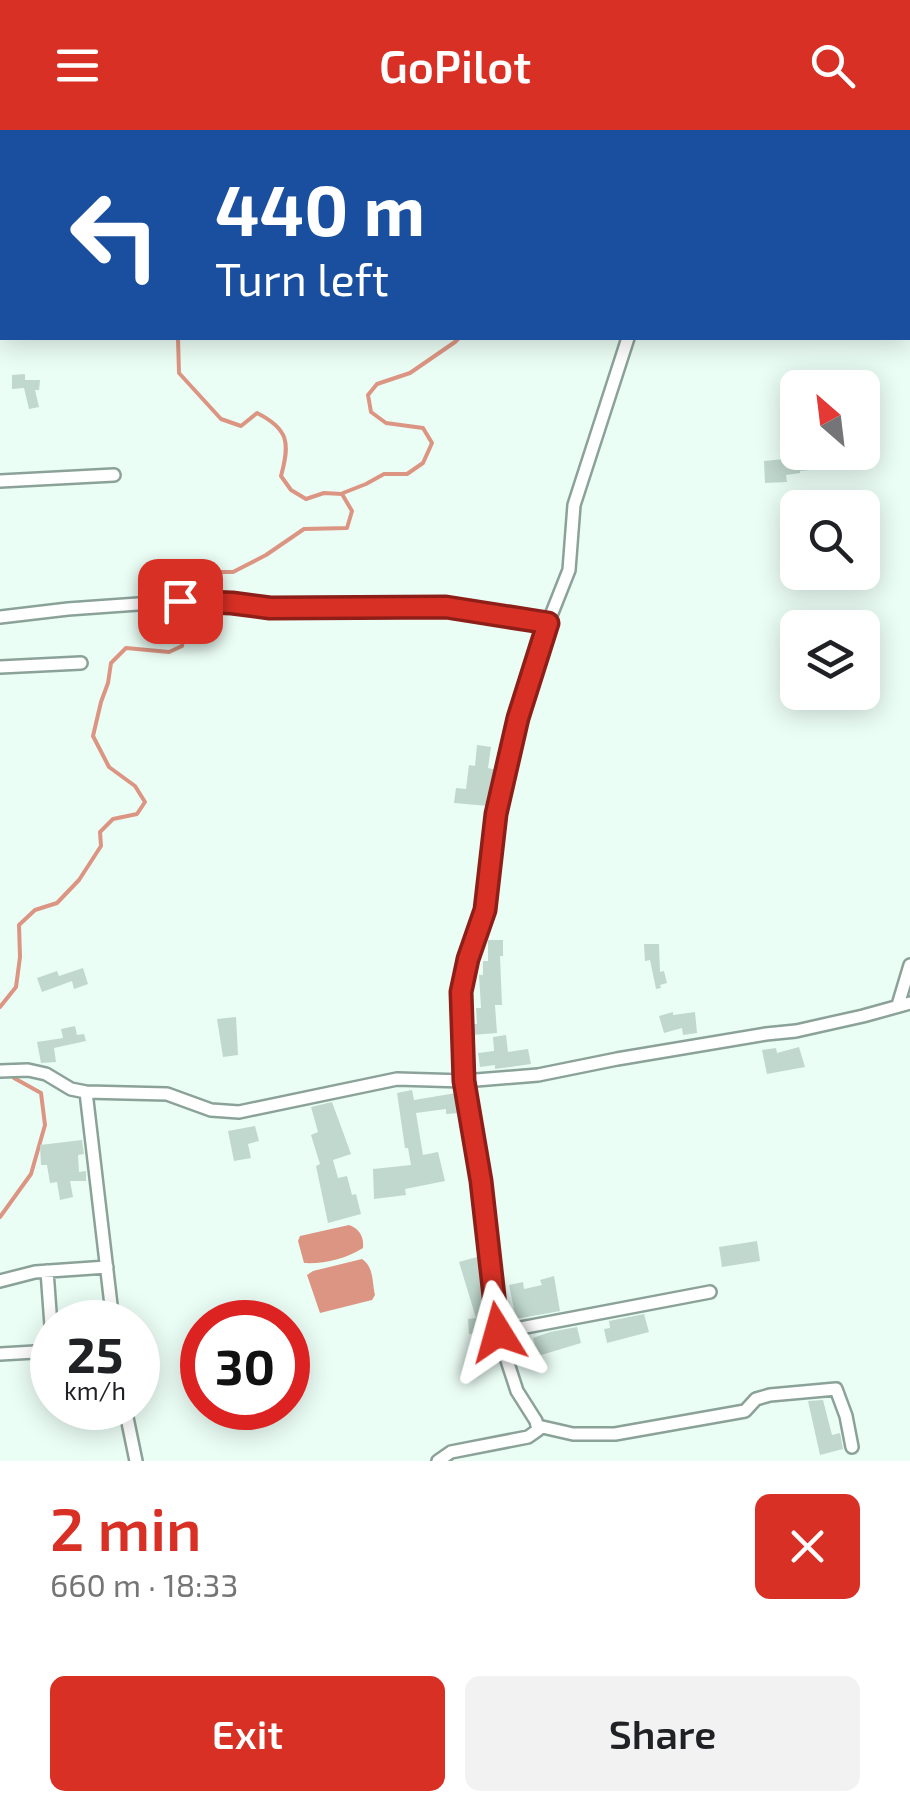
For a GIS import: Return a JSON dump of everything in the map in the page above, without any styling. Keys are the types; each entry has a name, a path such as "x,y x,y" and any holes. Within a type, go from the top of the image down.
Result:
{"street":[{"path":"438,1461 451,1452 537,1432 538,1426 512,1380 498,1332 481,1181 464,1081 461,992 485,910 496,814 518,718 569,570 574,505 627,340"},
{"path":"0,481 114,475"},
{"path":"0,617 180,601 270,608 446,607 548,623"},
{"path":"0,667 81,663"},
{"path":"0,1071 46,1074 70,1089 86,1092 167,1094 212,1110 239,1112 398,1079 464,1081 538,1076 617,1059 796,1031 904,1004 910,965"},
{"path":"86,1092 111,1300"},
{"path":"0,1280 48,1271 107,1267"},
{"path":"48,1271 50,1300"},
{"path":"498,1332 710,1292"},
{"path":"0,1354 30,1352"},
{"path":"538,1426 573,1434 615,1434 745,1411 756,1399 770,1395 836,1389 852,1448"},
{"path":"130,1430 136,1461"}],"shaded area":[{"path":"349,1225 360,1234 363,1248 335,1260 304,1263 300,1236"},
{"path":"362,1259 372,1275 372,1300 320,1313 307,1275"}],"building":[{"path":"25,374 25,380 40,380 39,390 35,390 39,407 29,409 24,388 12,389 12,375"},
{"path":"780,459 780,470 810,470 786,475 787,482 765,483 764,461"},
{"path":"477,745 491,747 488,768 497,770 488,806 454,803 456,788 466,789 469,765 475,766"},
{"path":"488,940 503,940 502,1005 495,1005 497,1033 472,1035 471,1024 477,1024 476,1008 481,1008 479,975 483,975 483,961 488,961"},
{"path":"644,944 659,944 660,972 664,971 667,983 661,988 656,989 650,960 645,961"},
{"path":"83,968 88,984 74,989 72,981 42,992 37,978"},
{"path":"695,1012 697,1033 683,1035 682,1028 664,1033 659,1016"},
{"path":"236,1017 238,1055 223,1057 217,1019"},
{"path":"75,1026 77,1035 84,1034 86,1041 54,1048 56,1062 41,1063 37,1042 63,1038 61,1029"},
{"path":"506,1035 508,1052 528,1049 531,1064 480,1067 478,1053 494,1051 493,1037"},
{"path":"799,1047 805,1067 767,1074 762,1050 776,1048 777,1053"},
{"path":"412,1090 414,1100 456,1093 460,1113 446,1114 446,1109 416,1113 423,1155 438,1152 445,1181 405,1189 406,1195 374,1199 373,1169 411,1165 397,1093"},
{"path":"332,1102 351,1154 333,1160 338,1178 347,1176 361,1214 328,1223 316,1166 320,1164 311,1135 318,1132 311,1107"},
{"path":"255,1126 259,1141 248,1144 251,1158 234,1161 228,1131"},
{"path":"82,1140 84,1154 78,1155 79,1172 86,1171 86,1181 70,1181 73,1197 60,1200 57,1182 50,1183 47,1165 41,1165 40,1145"},
{"path":"757,1241 760,1261 722,1267 719,1247"},
{"path":"477,1257 487,1332 469,1334 468,1319 476,1318 459,1262"},
{"path":"554,1276 560,1311 516,1319 509,1285 523,1282 524,1289 542,1285 540,1280"},
{"path":"644,1314 649,1332 607,1343 604,1329 610,1328 609,1321"},
{"path":"577,1327 581,1343 538,1356 533,1338"},
{"path":"823,1400 832,1435 840,1433 843,1449 820,1455 808,1401"}],"waterway":[{"path":"177,595 175,577 169,568 172,561 209,572 233,572 304,529 347,528 352,511 342,494 324,493 306,499 291,490 281,476 286,454 281,431 257,413 241,426 221,419 179,373 178,340"},
{"path":"343,493 384,474 407,474 423,463 432,443 423,428 386,423 371,412 368,395 377,384 410,373 457,340"},
{"path":"0,1007 16,987 19,925 35,910 57,903 79,880 101,846 100,832 113,819 137,814 145,802 135,786 109,767 93,736 111,663 126,648 169,652 182,646 185,628 180,607"},
{"path":"0,1217 31,1174 45,1125 41,1093 14,1078"}],"route":[{"path":"180,601 314,609 446,607 548,623 518,718 496,814 485,910 461,992 464,1081 481,1181 498,1332"}]}
